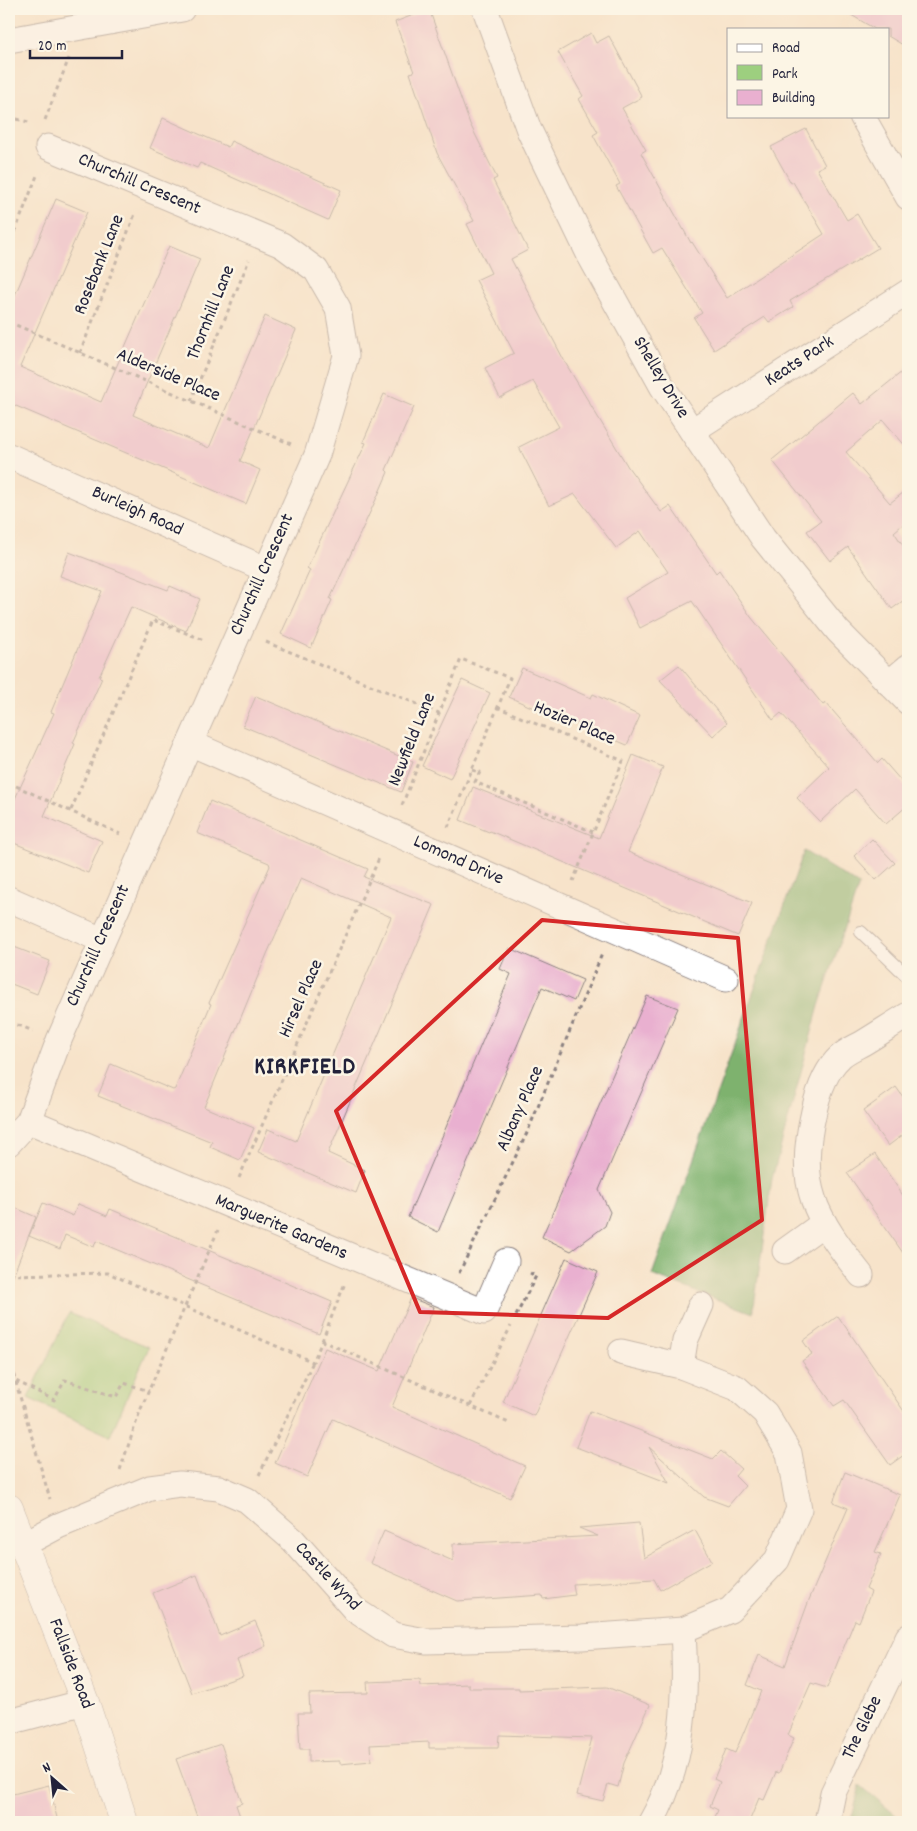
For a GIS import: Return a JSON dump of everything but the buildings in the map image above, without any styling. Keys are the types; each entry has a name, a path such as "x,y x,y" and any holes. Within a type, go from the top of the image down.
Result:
{"street":[{"path":"9,40 182,9"},
{"name":"Shelley Drive","path":"485,9 529,130 590,256 662,386 763,538 838,631 908,702"},
{"path":"863,118 908,197"},
{"name":"Churchill Crescent","path":"9,1143 28,1121 58,1040 317,455 346,356 338,308 316,270 282,245 146,188 45,136"},
{"name":"Keats Park","path":"692,431 908,292"},
{"name":"Burleigh Road","path":"9,456 265,569"},
{"path":"889,683 908,667"},
{"name":"Lomond Drive","path":"190,743 726,979"},
{"path":"9,899 102,940"},
{"path":"861,1275 816,1209 806,1171 809,1133 818,1096 826,1077 840,1057 908,1015"},
{"name":"Marguerite Gardens","path":"28,1121 484,1312 506,1261"},
{"path":"785,1251 824,1223"},
{"path":"681,1366 685,1342 701,1304"},
{"name":"Castle Wynd","path":"24,1544 58,1526 106,1508 150,1488 180,1484 219,1488 246,1500 293,1540 355,1610 393,1635 426,1641 582,1637 683,1630 730,1610 777,1560 799,1509 789,1452 765,1413 737,1388 681,1366 621,1352"},
{"name":"Fallside Road","path":"9,1508 85,1702 124,1822"},
{"path":"651,1822 660,1808 675,1766 683,1722 686,1683 683,1630"},
{"name":"The Glebe","path":"827,1822 833,1793 908,1637"},
{"path":"9,1722 85,1702"}],"lane":[{"path":"861,932 908,977"}],"path":[{"path":"9,247 81,27"},
{"name":"Rosebank Lane","path":"80,353 146,188"},
{"name":"Thornhill Lane","path":"191,401 259,235"},
{"name":"Alderside Place","path":"9,322 317,455"},
{"path":"71,810 153,620 234,641 439,713"},
{"name":"Newfield Lane","path":"391,831 461,659 510,678 498,707"},
{"path":"438,852 498,707"},
{"name":"Hozier Place","path":"498,707 623,761 562,906"},
{"path":"472,770 480,772 475,782 593,832"},
{"path":"16,786 143,845"},
{"name":"Hirsel Place","path":"106,1508 149,1391 391,831"},
{"name":"Albany Place","path":"447,1298 527,1133 613,929"},
{"path":"9,1022 22,1027"},
{"path":"246,1500 313,1362 354,1259"},
{"path":"9,1275 108,1273 313,1362"},
{"path":"322,1341 511,1424"},
{"path":"9,1359 58,1526"},
{"path":"15,1380 54,1400 65,1380 116,1397 124,1383 149,1391"}],"highlighted area":[{"path":"542,920 738,938 762,1220 608,1318 420,1312 336,1111"}],"green space":[{"path":"804,851 859,885 819,1006 772,1179 753,1313 652,1275"},
{"path":"69,1313 149,1347 110,1436 28,1398"},
{"path":"860,1785 904,1822 851,1822"}],"district":[{"name":"KIRKFIELD","path":"305,1068"}]}
